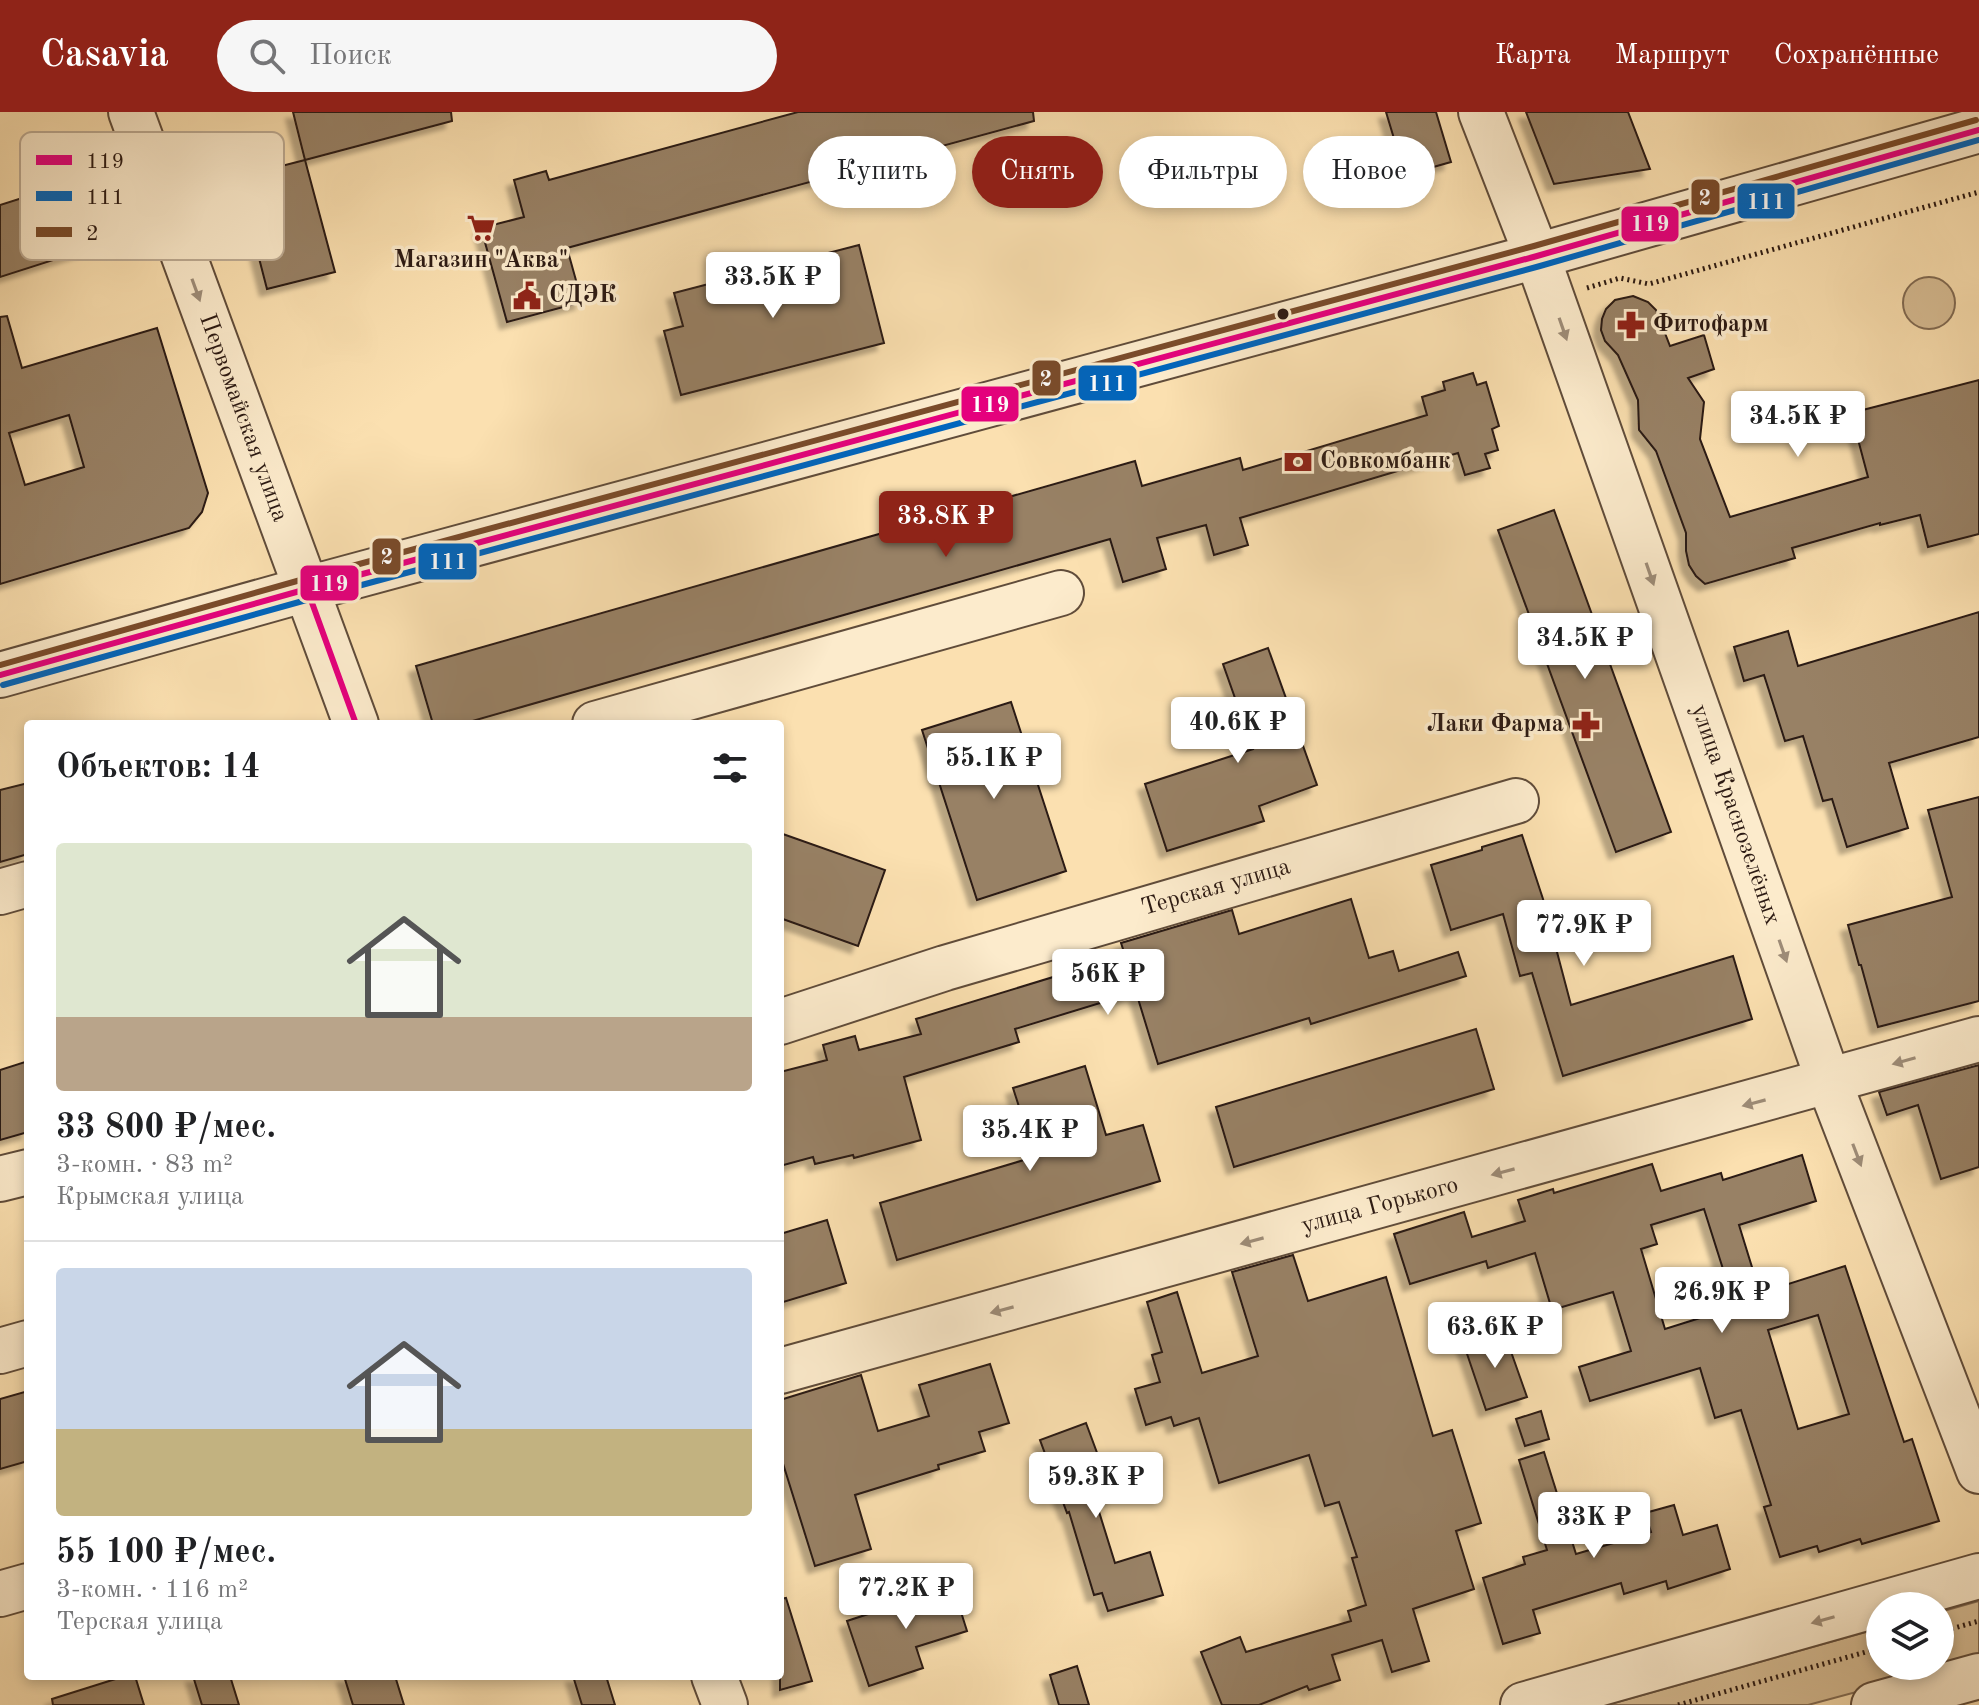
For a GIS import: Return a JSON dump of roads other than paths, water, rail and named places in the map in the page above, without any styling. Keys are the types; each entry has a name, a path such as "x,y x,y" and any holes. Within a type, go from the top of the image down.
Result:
{"street":[{"name":"Первомайская улица","path":"131,112 138,132"},
{"name":"улица Краснозелёных","path":"1481,112 1537,256 1829,1082 1979,1471"},
{"path":"0,675 1537,256 1979,130"},
{"name":"Первомайская улица","path":"186,260 355,720"},
{"path":"609,720 1061,593"},
{"name":"Терская улица","path":"784,1021 945,968 1516,801"},
{"path":"0,892 24,885"},
{"name":"улица Горького","path":"784,1370 1979,1039"},
{"path":"0,1179 24,1173"},
{"path":"0,1351 24,1344"},
{"path":"1523,1705 1979,1576"},
{"path":"0,1594 24,1587"},
{"path":"1874,1705 1979,1676"},
{"path":"716,1680 725,1705"}],"place":[{"name":"Магазин \"Аква\"","path":"481,228"},
{"name":"СДЭК","path":"527,296"},
{"name":"Фитофарм","path":"1631,325"},
{"name":"Совкомбанк","path":"1298,462"},
{"name":"Лаки Фарма","path":"1586,725"}]}
